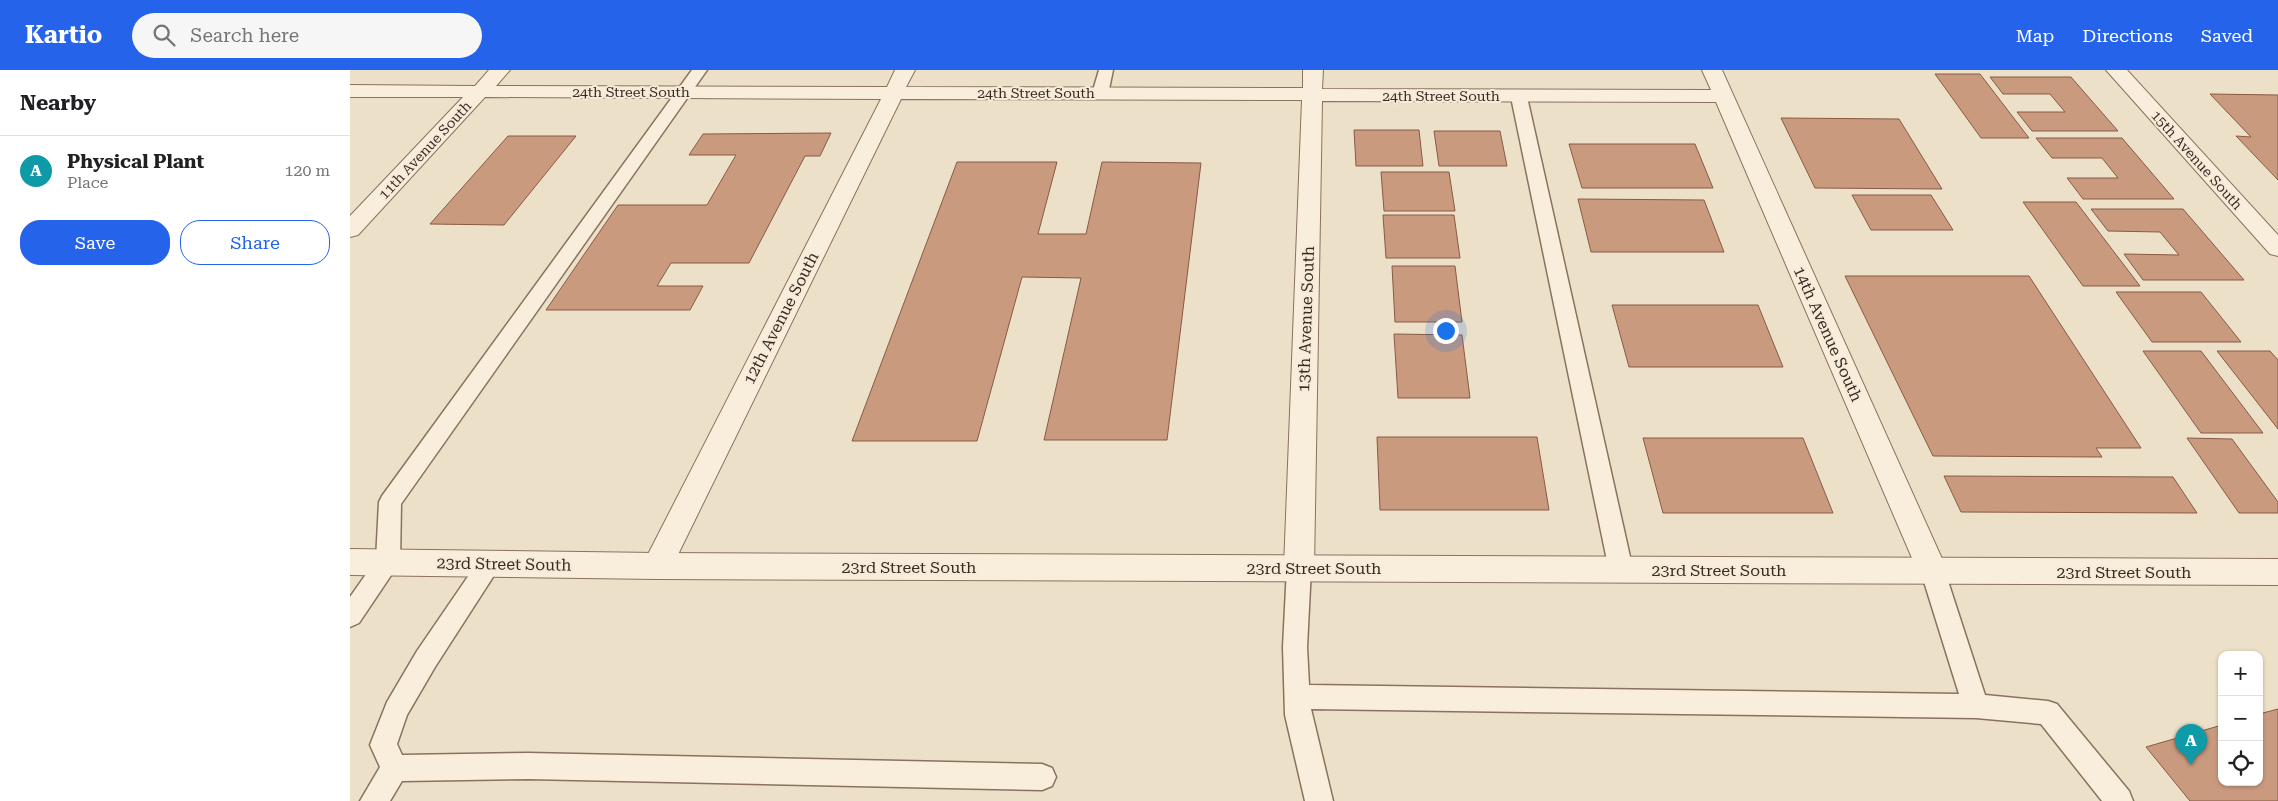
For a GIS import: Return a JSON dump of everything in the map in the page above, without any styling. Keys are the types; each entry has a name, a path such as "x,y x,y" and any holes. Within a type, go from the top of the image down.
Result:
{"street":[{"name":"11th Avenue South","path":"350,230 500,70"},
{"name":"12th Avenue South","path":"658,566 905,70"},
{"name":"13th Avenue South","path":"1299,568 1313,70"},
{"name":"14th Avenue South","path":"1712,70 1933,572"},
{"name":"15th Avenue South","path":"2116,70 2278,249"},
{"name":"24th Street South","path":"350,91 1519,97 1723,96"},
{"name":"23rd Street South","path":"350,562 658,566 2278,572"}],"lane":[{"path":"350,616 388,562 390,502 700,70"},
{"path":"1100,94 1106,70"},
{"path":"1519,97 1621,570"},
{"path":"395,768 383,745 396,710 426,659 490,563"},
{"path":"1299,568 1295,646 1296,698 1298,715 1319,801"},
{"path":"1933,572 1976,706"},
{"path":"1296,698 1976,706 2048,712 2119,801"},
{"path":"395,768 528,766 1042,776"},
{"path":"374,801 395,768"}],"building":[{"path":"1935,74 1980,74 2029,138 1981,138"},
{"path":"1990,77 2071,77 2118,131 2032,131 2017,112 2065,112 2050,94 2003,94"},
{"path":"2210,94 2278,95 2278,180 2236,136 2251,137"},
{"path":"1781,118 1899,119 1942,189 1815,188"},
{"path":"1354,130 1419,130 1423,166 1356,166"},
{"path":"1434,131 1500,131 1507,166 1439,166"},
{"path":"831,133 820,156 805,156 749,263 671,263 657,286 703,286 690,310 546,310 618,205 707,205 736,155 689,155 703,134"},
{"path":"508,136 576,136 504,225 430,224"},
{"path":"2036,138 2122,138 2174,199 2083,199 2067,178 2118,178 2102,158 2052,158"},
{"path":"1569,144 1695,144 1713,188 1582,188"},
{"path":"957,162 1057,162 1038,234 1086,234 1102,162 1201,163 1167,440 1044,440 1081,278 1022,277 977,441 852,441"},
{"path":"1381,172 1449,172 1455,211 1384,211"},
{"path":"1852,195 1931,195 1953,230 1871,230"},
{"path":"1578,199 1704,200 1724,252 1591,252"},
{"path":"2023,202 2076,202 2140,286 2083,286"},
{"path":"2091,209 2183,209 2244,280 2143,280 2124,254 2179,255 2160,232 2108,231"},
{"path":"1383,215 1454,215 1460,258 1386,258"},
{"path":"1392,266 1455,266 1462,322 1395,322"},
{"path":"1845,276 2029,276 2141,448 2096,448 2102,457 1933,456"},
{"path":"2116,292 2201,292 2241,342 2152,342"},
{"path":"1612,305 1758,305 1783,367 1629,367"},
{"path":"1394,334 1462,335 1470,398 1398,398"},
{"path":"2143,351 2201,351 2263,433 2201,433"},
{"path":"2217,351 2270,351 2278,360 2278,429"},
{"path":"1377,437 1537,437 1549,510 1380,510"},
{"path":"1643,438 1803,438 1833,513 1663,513"},
{"path":"2187,438 2232,439 2278,502 2278,513 2239,513"},
{"path":"1944,476 2173,477 2197,513 1961,512"},
{"path":"2278,709 2278,801 2190,801 2146,747 2218,726 2218,786 2263,786 2263,713"}],"place":[{"name":"Physical Plant","path":"2191,765"}]}
